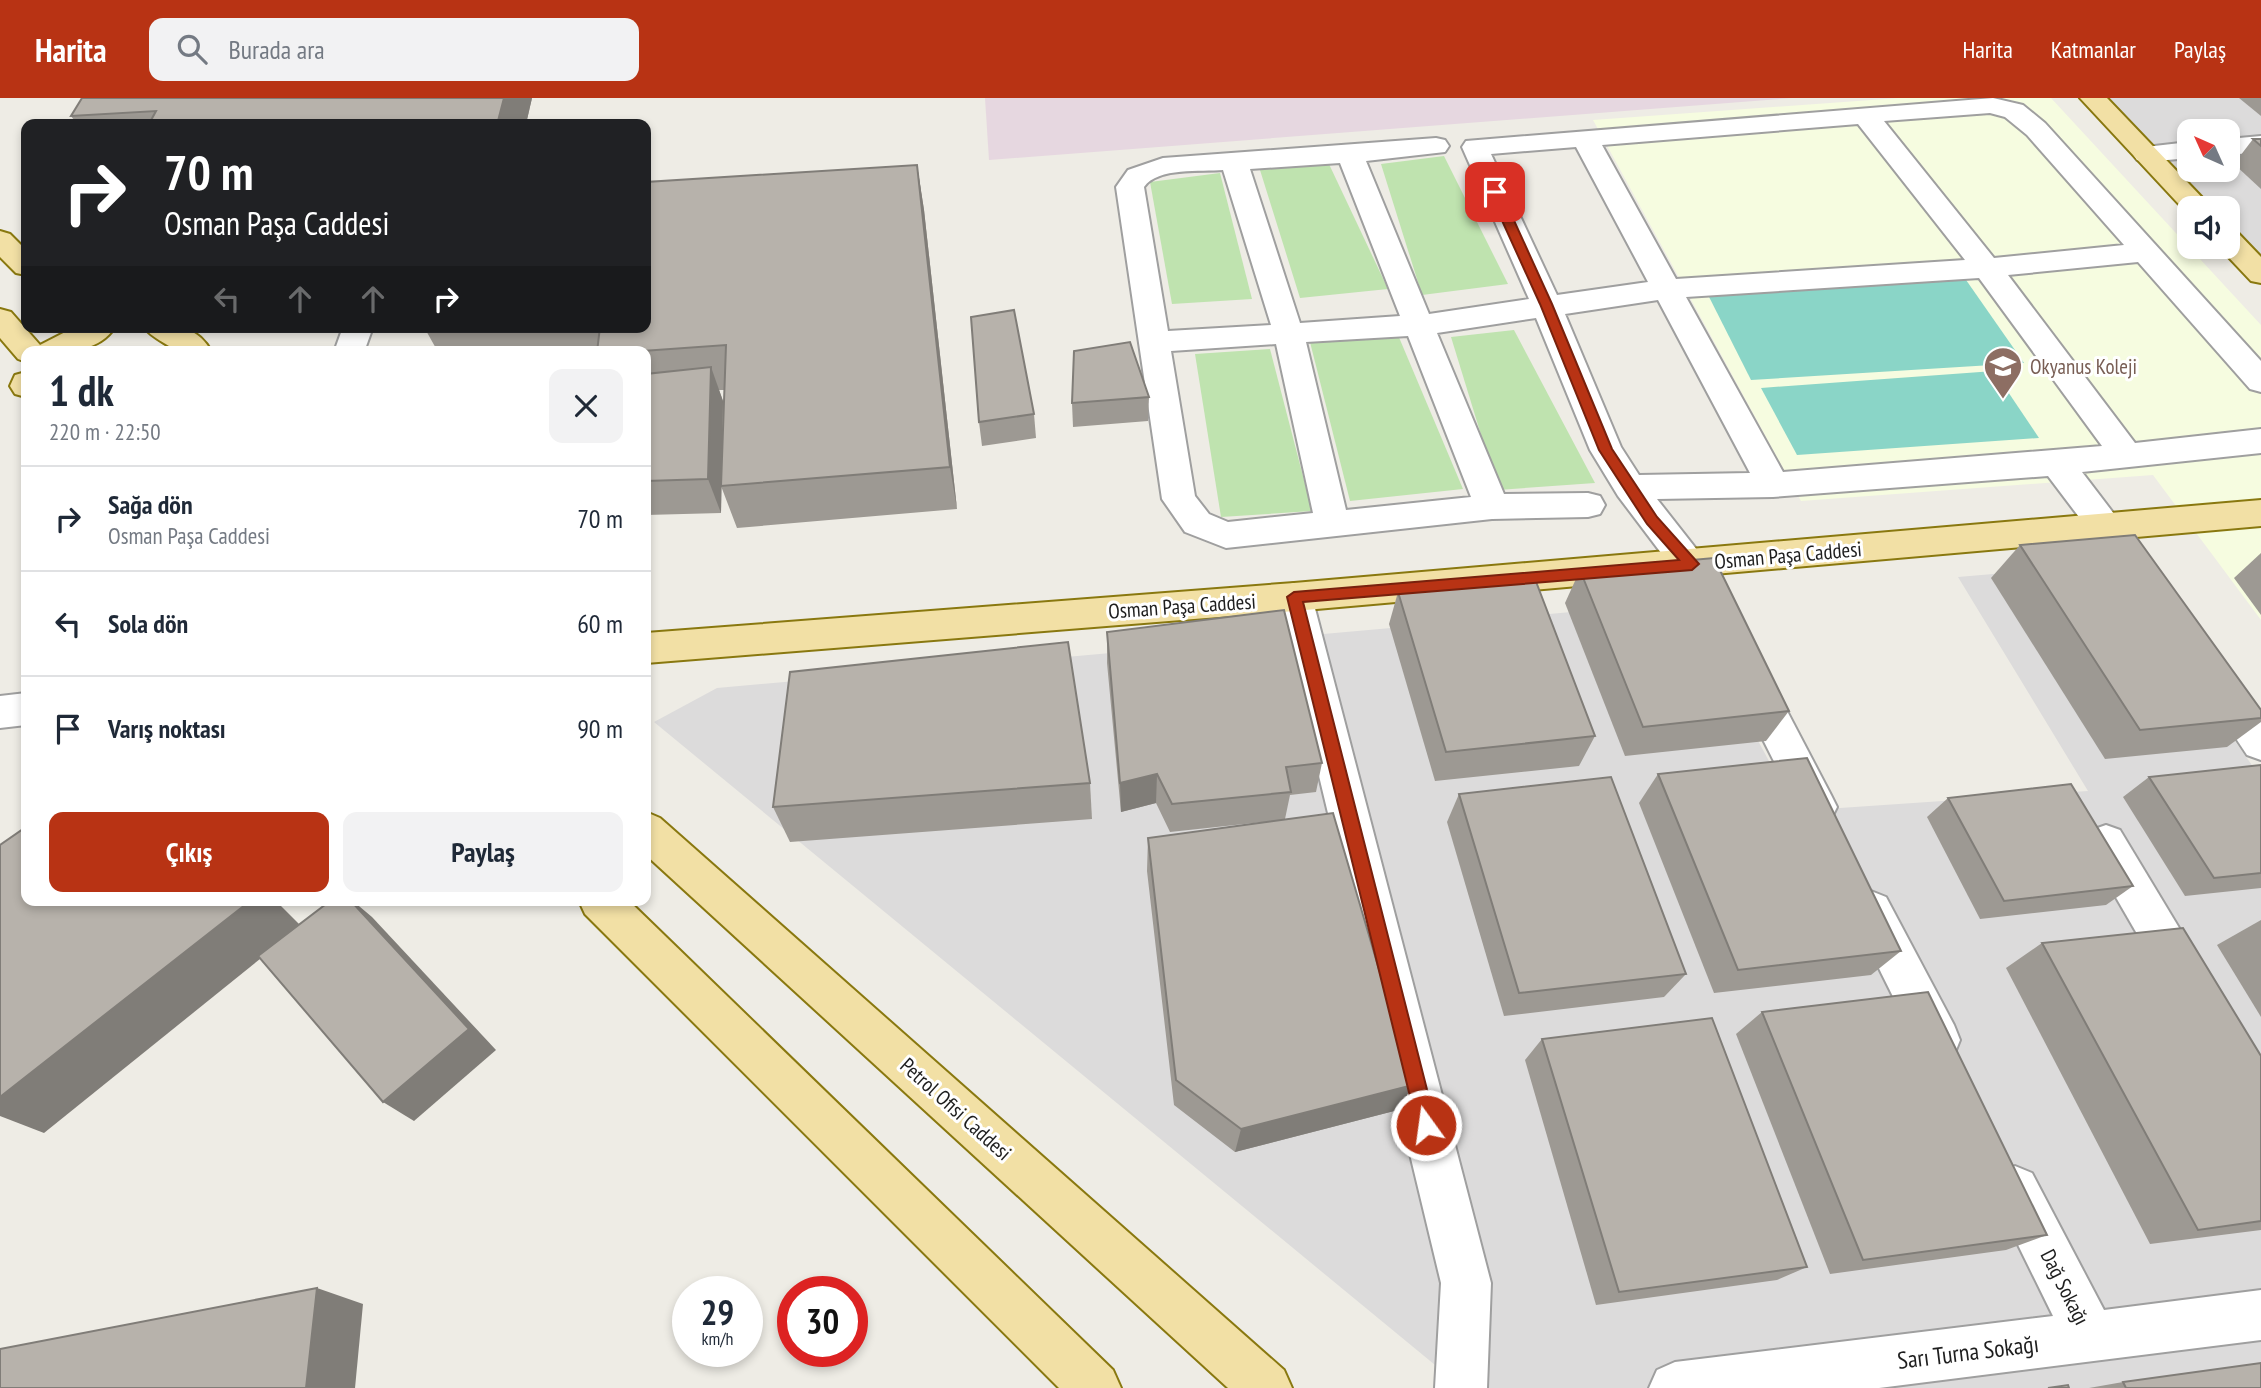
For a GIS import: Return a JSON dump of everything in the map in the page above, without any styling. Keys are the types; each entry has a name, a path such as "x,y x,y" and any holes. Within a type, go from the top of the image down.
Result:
{"main road":[{"path":"2093,98 2186,196"},
{"path":"0,240 16,265"},
{"path":"2240,252 2261,274"},
{"path":"0,319 24,346"},
{"path":"62,346 84,333"},
{"path":"98,333 110,346"},
{"path":"172,333 190,346"},
{"name":"Osman Paşa Caddesi","path":"651,648 1692,564 2261,513"},
{"name":"Petrol Ofisi Caddesi","path":"651,834 1266,1388"},
{"path":"585,906 632,933"},
{"path":"605,906 1095,1388"}],"street":[{"path":"1958,1080 1692,564 1652,520 1606,450 1546,304 1475,147 1990,105 2014,111 2036,129 2261,381"},
{"path":"1864,115 1987,268 2127,456"},
{"path":"1585,138 1773,485"},
{"path":"2240,146 2261,144"},
{"path":"1436,146 1350,155 1163,166 1138,176 1130,187 1179,499 1197,523 1226,535 1492,507 1588,505"},
{"path":"2146,154 2177,151"},
{"path":"1350,155 1492,507"},
{"path":"1234,163 1289,334 1332,523"},
{"path":"1155,342 1420,325 1546,304 1666,289 1987,268 2144,252"},
{"path":"1630,487 1773,485 2057,463 2261,440"},
{"path":"2057,463 2145,581"},
{"path":"1294,597 1466,1283 1461,1388"},
{"path":"2199,657 2261,744"},
{"path":"0,712 21,710"},
{"path":"2083,805 2204,1009"},
{"name":"Dağ Sokağı","path":"1996,1153 2091,1337"},
{"name":"Sarı Turna Sokağı","path":"1675,1388 2261,1315"}],"shaded area":[{"path":"985,98 1792,98 989,160"},
{"name":"Okyanus Koleji","path":"1899,98 2051,98 2177,234 2177,259 2200,259 2261,325 2261,620 2153,475 1801,501 1593,120"},
{"path":"2099,98 2261,98 2261,265 2240,243 2240,196 2194,196 2181,182 2240,182 2240,119 2177,119 2177,178"},
{"path":"1957,267 2024,363 1751,380 1701,281"},
{"path":"1994,371 2039,438 1797,455 1761,388"},
{"path":"2110,564 2261,778 2261,1388 1463,1388 654,722 717,688 1683,602 1796,811 2088,791 1958,577"}],"green space":[{"path":"1444,156 1508,284 1422,295 1381,164"},
{"path":"1328,162 1388,289 1300,298 1260,170"},
{"path":"1220,173 1252,299 1172,304 1150,182"},
{"path":"1514,330 1595,483 1498,490 1451,337"},
{"path":"1398,335 1463,489 1350,501 1310,342"},
{"path":"1270,349 1312,511 1221,517 1195,354"}],"building":[{"path":"82,98 504,98 499,119 152,119 156,111 71,116"},
{"path":"917,165 950,467 721,486 726,345 651,350 651,346 598,346 599,333 651,333 651,182"},
{"path":"1014,310 1034,414 979,422 971,317"},
{"path":"1130,342 1149,397 1072,403 1074,351"},
{"path":"711,367 708,479 651,481 651,373"},
{"path":"2135,535 2261,710 2261,718 2140,730 2020,545"},
{"path":"1714,558 1789,711 1643,727 1580,570"},
{"path":"1535,579 1595,736 1446,752 1398,592"},
{"path":"1284,610 1322,763 1286,767 1291,792 1172,804 1157,774 1120,783 1107,632"},
{"path":"1068,642 1090,783 773,807 790,672"},
{"path":"1807,758 1901,951 1738,970 1658,774"},
{"path":"2261,765 2261,873 2214,878 2149,777"},
{"path":"1611,777 1686,974 1519,993 1459,794"},
{"path":"2071,784 2133,886 2004,901 1948,798"},
{"path":"1333,813 1413,1085 1241,1129 1176,1080 1148,838"},
{"path":"21,830 21,906 244,906 0,1097 0,845"},
{"path":"323,906 356,906 469,1029 383,1102 258,956"},
{"path":"2183,928 2261,1056 2261,1221 2198,1230 2042,943"},
{"path":"1928,992 2047,1235 1863,1260 1762,1012"},
{"path":"1712,1018 1807,1267 1619,1292 1542,1039"},
{"path":"317,1288 306,1388 0,1388 0,1349"},
{"path":"2261,1363 2261,1388 2126,1388 2123,1382"},
{"path":"2068,1385 2069,1388 2048,1388"}],"place":[{"name":"Okyanus Koleji","path":"2003,400"}],"route":[{"path":"1426,1125 1294,597 1692,564 1652,520 1606,450 1546,304 1495,192"}]}
